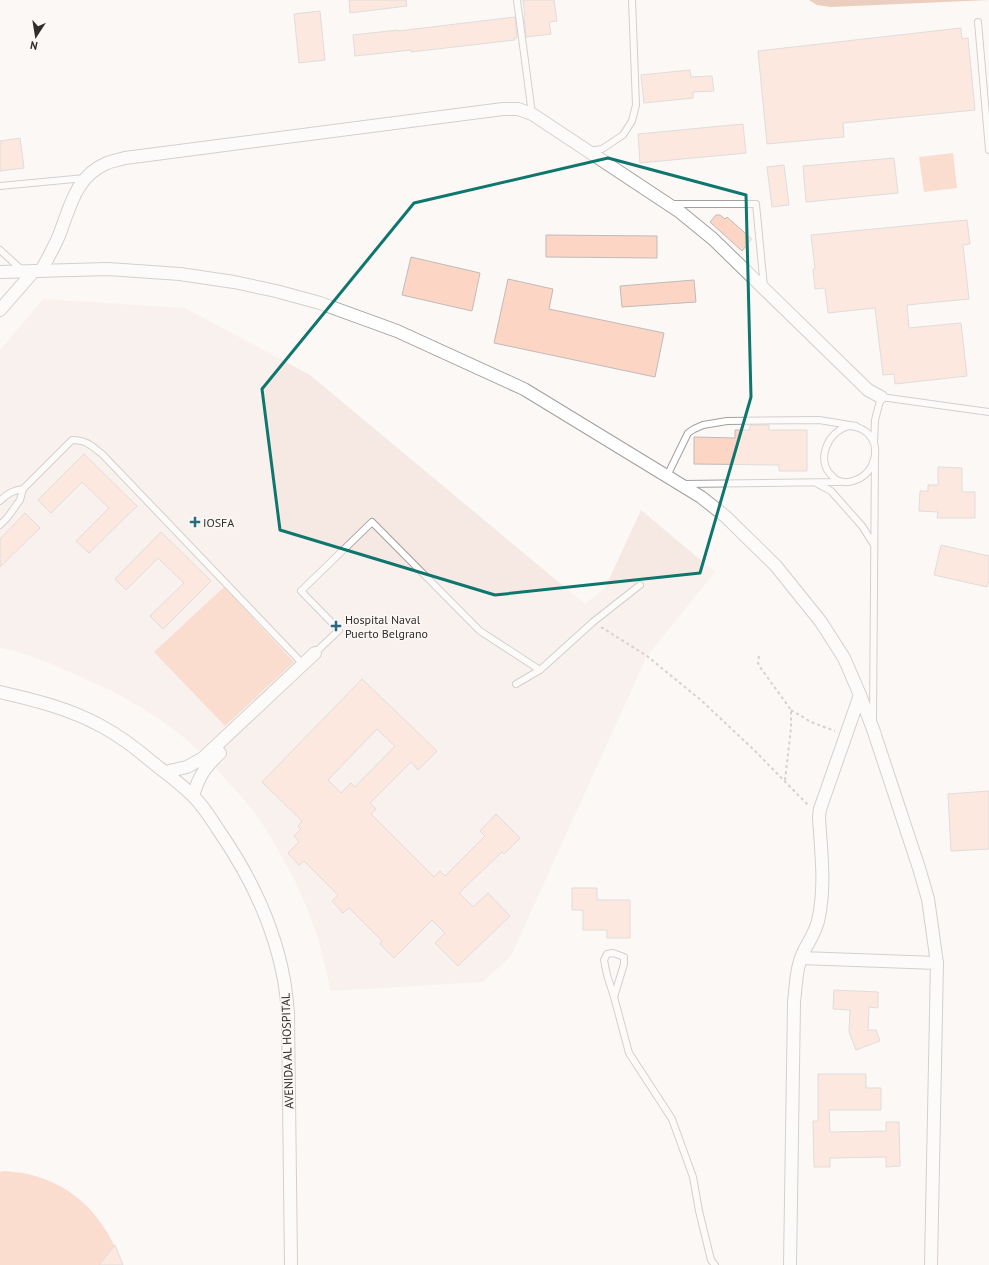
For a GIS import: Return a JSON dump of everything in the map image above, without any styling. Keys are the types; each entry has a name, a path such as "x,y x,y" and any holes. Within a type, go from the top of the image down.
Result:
{"street":[{"path":"0,310 33,271 58,238 70,202 77,190 87,178 106,163 125,158 503,109 518,109 532,114 668,204 713,239 868,390 881,397"},
{"path":"0,272 108,269 180,274 234,282 276,290 320,303 396,332 524,389 668,476 725,516 750,539 781,572 821,622 844,658 873,729 928,899 937,963 932,1265"},
{"path":"165,772 178,770 203,758 315,653"},
{"name":"AVENIDA AL HOSPITAL","path":"0,692 34,699 69,711 103,727 126,742 193,796 231,848 249,877 265,911 276,946 284,981 288,1013 291,1265"},
{"path":"790,1265 794,1002 796,981 801,958 816,930 821,908 823,884 819,817 822,801 860,695"},
{"path":"193,796 197,782 204,769 244,730 246,718"},
{"path":"801,958 937,963"}],"lane":[{"path":"517,0 532,114"},
{"path":"587,151 602,149 623,135 632,121 636,105 632,0"},
{"path":"978,22 987,99 989,150"},
{"path":"0,186 87,178"},
{"path":"668,204 756,204 764,288"},
{"path":"0,250 33,271"},
{"path":"873,729 874,448 875,420 881,397 989,412"},
{"path":"668,476 688,433 694,428 702,425 727,421 819,420 856,426 868,433 874,448 872,466 866,473 856,480 844,482 680,484"},
{"path":"844,482 833,478 829,473 824,462 825,452 828,442 835,433 844,427 856,426"},
{"path":"0,501 11,493 23,489 72,440 82,440 92,445 303,664"},
{"path":"814,482 831,491 862,526 874,546"},
{"path":"0,525 20,500 23,489"},
{"path":"315,653 339,630 301,591 372,522 480,631 540,670"},
{"path":"516,684 540,670 593,622 640,585"},
{"path":"614,997 624,964 624,957 613,953 607,954 604,960 629,1053 672,1119 693,1177 711,1260 715,1265"}],"path":[{"path":"593,622 647,656 676,679 728,725 785,780 819,817"},
{"path":"760,656 758,663 760,667 791,710 811,722 846,735"},
{"path":"785,780 791,728 791,710"}],"highlighted area":[{"path":"608,158 746,195 751,397 700,573 495,595 280,530 262,389 414,203"}],"shaded area":[{"path":"809,0 989,0 831,7 817,5"},
{"path":"953,153 957,188 924,192 919,157"},
{"name":"Hospital Naval Puerto Belgrano","path":"43,299 185,308 310,375 585,604 605,588 641,510 715,572 647,656 511,956 483,982 331,991 318,938 294,879 269,834 252,809 213,765 182,736 158,718 112,691 47,662 15,651 0,648 0,350"},
{"path":"224,587 294,662 225,726 154,652"},
{"path":"0,1172 25,1173 46,1179 75,1196 88,1207 108,1233 123,1265 0,1265"}],"building":[{"path":"349,0 406,0 407,6 350,13"},
{"path":"523,0 554,0 557,21 549,22 551,34 526,37"},
{"path":"320,11 325,60 299,63 294,14"},
{"path":"515,17 517,38 514,38 515,40 411,52 411,50 355,56 353,35"},
{"path":"961,28 962,39 968,38 975,110 843,123 844,137 767,144 758,51"},
{"path":"690,70 691,77 712,76 714,91 693,92 693,98 644,103 641,75"},
{"path":"743,124 746,153 640,163 638,134"},
{"path":"20,138 24,168 0,171 0,141"},
{"path":"894,158 898,193 806,202 803,166"},
{"path":"784,165 789,205 772,207 767,167"},
{"path":"716,215 720,215 725,219 727,217 752,239 742,251 710,222"},
{"path":"967,220 970,244 963,245 969,299 907,305 909,328 961,323 967,376 895,384 894,374 883,375 875,308 828,313 825,288 815,289 813,269 815,269 811,235"},
{"path":"546,235 657,236 657,258 546,257"},
{"path":"411,257 480,273 472,311 402,295"},
{"path":"508,279 553,289 549,309 664,333 655,377 494,343"},
{"path":"694,280 696,302 622,307 620,286"},
{"path":"750,425 769,425 769,430 807,430 807,471 779,471 779,465 694,464 694,437 735,438 735,430 750,430"},
{"path":"84,454 137,506 89,553 76,541 109,508 82,482 51,513 38,500"},
{"path":"938,467 962,468 962,492 975,492 975,518 937,518 938,512 919,511 920,491 928,491 928,485 938,485"},
{"path":"25,513 40,528 0,567 0,539"},
{"path":"161,532 211,581 163,629 150,616 184,583 158,558 126,590 115,579"},
{"path":"941,545 989,556 989,581 987,587 934,575"},
{"path":"362,679 437,751 418,770 411,762 370,803 376,809 371,814 434,877 440,871 445,876 485,836 480,831 496,814 520,838 504,854 502,852 459,893 473,907 488,893 510,916 458,966 435,943 445,933 432,920 394,958 380,944 382,941 349,908 343,913 332,901 338,895 304,861 299,865 288,853 299,842 294,836 301,829 298,826 302,821 262,782","holes":["377,729 395,746 355,787 351,783 341,793 328,780"]},
{"path":"989,791 989,849 951,851 948,794"},
{"path":"572,888 597,888 597,900 630,900 630,938 607,938 607,930 583,930 583,910 572,910"},
{"path":"834,990 878,992 878,1008 869,1007 868,1030 876,1030 880,1041 856,1050 849,1032 850,1010 833,1009"},
{"path":"818,1074 866,1074 866,1088 881,1088 881,1110 829,1110 830,1132 886,1131 886,1122 899,1122 900,1166 886,1167 886,1157 830,1158 830,1167 814,1167 813,1121 818,1121"},
{"path":"115,1245 123,1265 99,1265"}],"place":[{"name":"IOSFA","path":"195,522"},
{"name":"Hospital Naval Puerto Belgrano","path":"336,626"}]}
